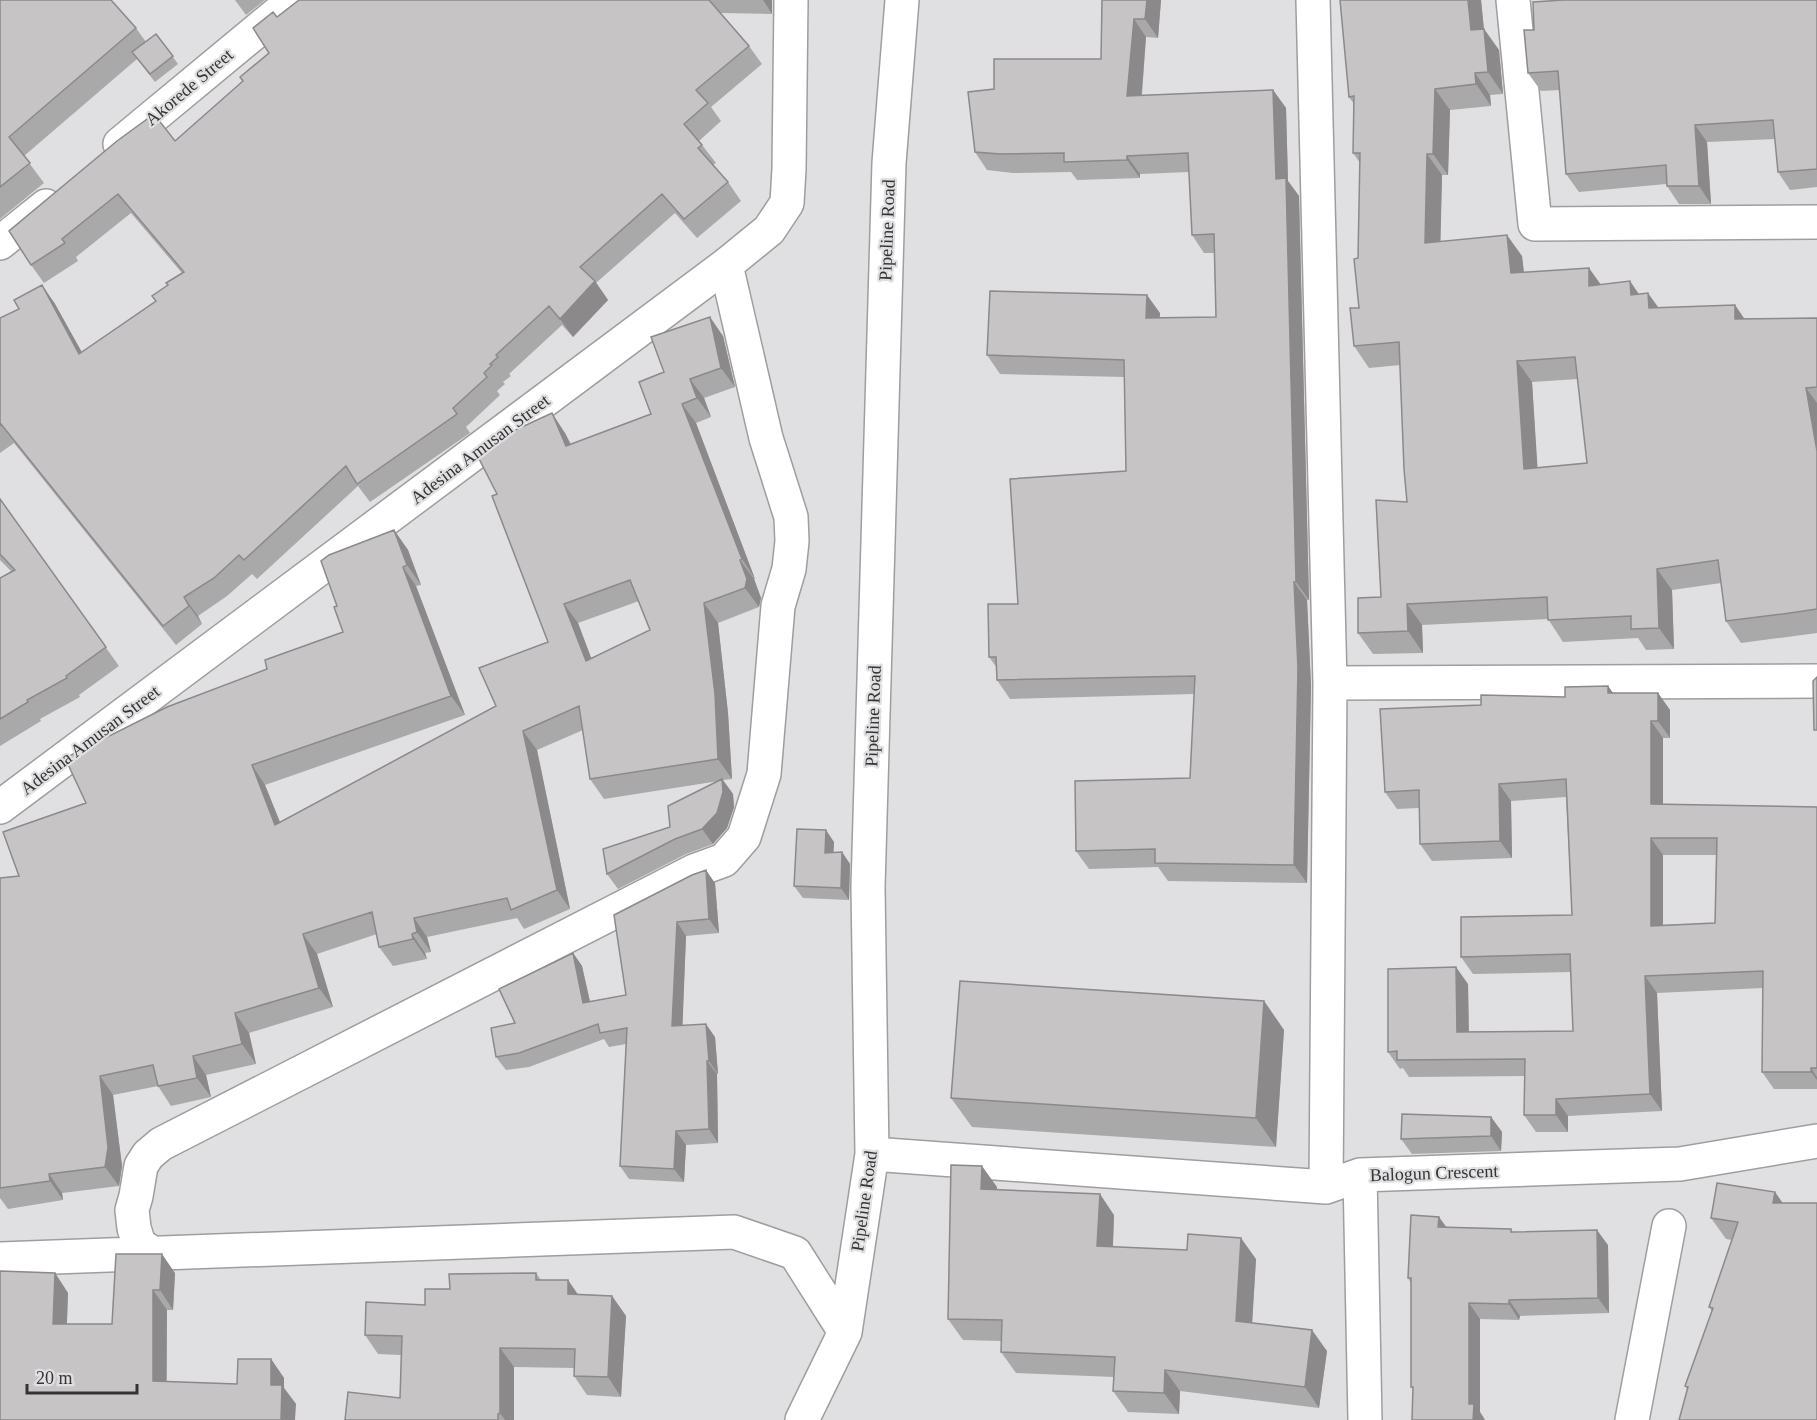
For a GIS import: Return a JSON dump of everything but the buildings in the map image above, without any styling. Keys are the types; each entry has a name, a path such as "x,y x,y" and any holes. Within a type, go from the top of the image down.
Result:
{"street":[{"name":"Akorede Street","path":"101,160 294,0"},
{"name":"Adesina Amusan Street","path":"0,807 726,265 769,230 787,203 791,0"},
{"name":"Pipeline Road","path":"802,1420 845,1332 872,1154 868,887 889,163 902,0"},
{"path":"1312,0 1330,683 1326,1186"},
{"path":"1513,0 1535,224 1817,222"},
{"path":"0,243 64,190"},
{"path":"153,1254 139,1244 132,1210 141,1166 148,1155 161,1144 694,871 724,860 744,837 764,774 778,606 789,569 792,541 791,517 766,438 726,265"},
{"path":"1330,683 1817,681"},
{"name":"Balogun Crescent","path":"872,1154 1326,1186 1360,1176 1680,1164 1817,1140"},
{"path":"1360,1176 1365,1420"},
{"path":"1632,1420 1670,1226"},
{"path":"0,1258 734,1232 795,1252 845,1332"}]}
